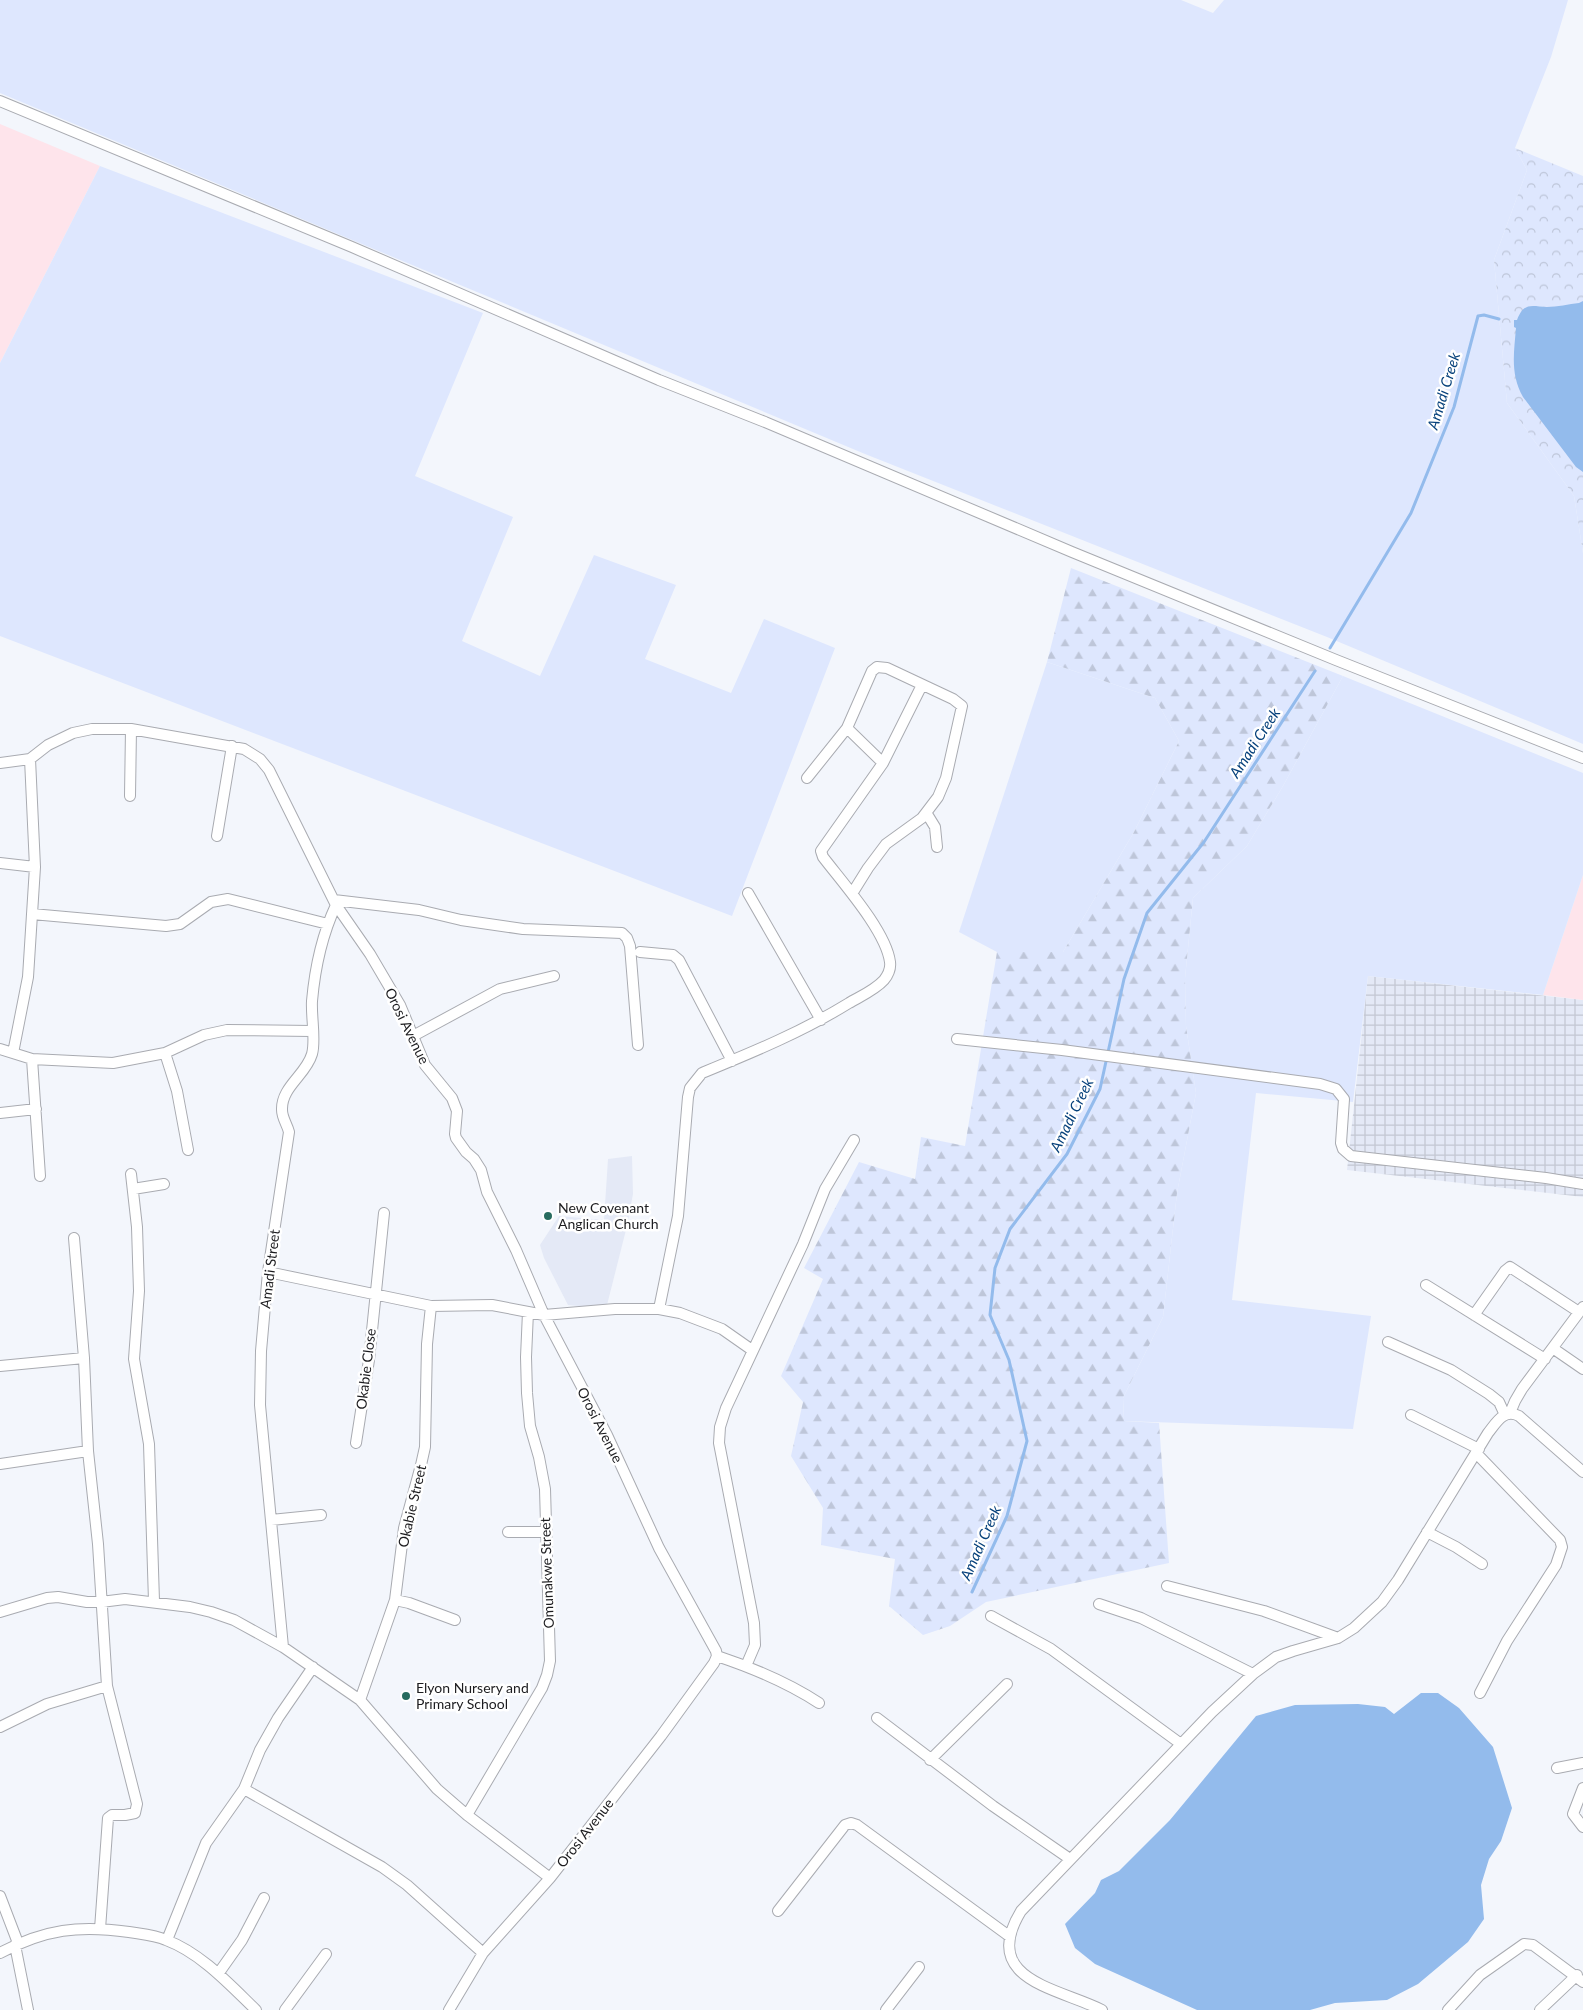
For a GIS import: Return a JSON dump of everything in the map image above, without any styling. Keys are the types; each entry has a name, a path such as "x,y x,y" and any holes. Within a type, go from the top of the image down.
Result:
{"street":[{"path":"0,101 378,258 659,380 765,422 1069,551 1583,758"},
{"path":"807,778 848,728 872,671 876,666 887,668 958,702 962,708 946,778 938,797 927,814 886,844 852,892"},
{"path":"659,1309 678,1216 690,1088 702,1074 775,1043 821,1020 875,988 884,980 890,970 890,962 884,943 852,892 823,858 821,851 883,763 922,686"},
{"path":"848,728 883,763"},
{"path":"130,796 131,729"},
{"name":"Orosi Avenue","path":"30,758 48,745 73,733 92,730 131,729 244,749 260,759 269,770 335,902 370,954 400,1005 425,1065 452,1098 457,1111 456,1138 481,1170 488,1192 544,1315 607,1435 659,1548 713,1645 717,1656 661,1736 550,1878 483,1953 449,2010"},
{"path":"217,836 232,746"},
{"path":"0,763 30,758 35,867 28,977 13,1053"},
{"path":"927,814 935,827 937,847"},
{"path":"0,862 35,867"},
{"path":"748,893 821,1020"},
{"path":"32,914 166,926 180,924 211,902 228,899 328,924"},
{"path":"335,902 419,910 462,920 523,929 615,931 622,933 627,938 630,946 638,1045"},
{"name":"Amadi Street","path":"283,1647 260,1406 261,1351 268,1272 289,1132 283,1119 282,1101 290,1086 308,1066 314,1047 312,1001 318,954 335,902"},
{"path":"640,952 673,955 679,960 732,1061"},
{"path":"413,1036 500,990 554,976"},
{"path":"0,1049 32,1059 113,1063 165,1053 204,1035 227,1030 312,1031"},
{"path":"957,1039 1101,1055 1332,1086 1340,1092 1345,1104 1341,1143 1343,1149 1346,1153 1357,1158 1487,1171 1583,1184"},
{"path":"165,1053 177,1091 188,1150"},
{"path":"32,1059 40,1176"},
{"path":"0,1113 36,1109"},
{"path":"746,1666 755,1645 754,1623 719,1443 720,1427 726,1408 752,1350 803,1244 825,1188 854,1140"},
{"path":"131,1174 137,1227 139,1290 134,1359 149,1444 154,1601"},
{"path":"133,1189 164,1184"},
{"name":"Okabie Close","path":"356,1443 369,1360 384,1213"},
{"path":"74,1238 84,1358 88,1451 98,1544 106,1686 137,1804 135,1813 125,1816 112,1815 108,1818 100,1929"},
{"path":"1102,2010 1029,1980 1018,1969 1008,1946 1008,1936 1012,1926 1021,1911 1070,1859 1212,1712 1253,1674 1276,1657 1338,1638 1354,1628 1382,1602 1398,1580 1488,1433 1508,1414 1522,1389 1554,1349 1581,1309 1510,1267 1505,1271 1474,1315"},
{"path":"268,1272 431,1306 492,1305 544,1315 615,1309 659,1309 680,1313 722,1329 752,1350"},
{"path":"1426,1285 1545,1360"},
{"name":"Okabie Street","path":"360,1700 395,1600 404,1528 425,1447 427,1344 431,1306"},
{"name":"Omunakwe Street","path":"468,1815 548,1675 550,1661 545,1489 539,1457 530,1426 527,1393 528,1312"},
{"path":"1388,1342 1451,1370 1490,1394 1508,1414 1519,1416 1535,1428 1583,1472"},
{"path":"1554,1349 1583,1369"},
{"path":"0,1366 84,1358"},
{"path":"1411,1415 1477,1451 1560,1540 1562,1547 1556,1565 1507,1641 1480,1693"},
{"path":"0,1464 88,1451"},
{"path":"271,1520 321,1515"},
{"path":"508,1532 547,1532"},
{"path":"1427,1532 1456,1547 1482,1564"},
{"path":"1168,1586 1264,1611 1338,1638"},
{"path":"0,1612 47,1598 58,1597 87,1602 125,1599 154,1601 211,1612 234,1620 283,1647 360,1700 437,1789 550,1878"},
{"path":"395,1600 409,1603 455,1620"},
{"path":"1098,1604 1141,1618 1253,1674"},
{"path":"991,1616 1051,1649 1181,1744"},
{"path":"717,1656 793,1686 819,1703"},
{"path":"167,1940 206,1843 244,1789 260,1750 278,1718 313,1667"},
{"path":"930,1760 1007,1684"},
{"path":"0,1727 47,1704 106,1686"},
{"path":"877,1718 930,1760 1070,1859"},
{"path":"1557,1768 1583,1763"},
{"path":"1583,1788 1573,1814 1583,1827"},
{"path":"244,1789 382,1867 407,1885 483,1953"},
{"path":"778,1911 845,1825 851,1823 857,1825 1008,1936"},
{"path":"0,1896 17,1944 28,2010"},
{"path":"218,1974 242,1940 264,1898"},
{"path":"0,1953 17,1944 48,1933 85,1928 146,1934 167,1940 201,1960 256,2010"},
{"path":"1448,2010 1480,1975 1524,1944 1533,1945 1580,1979 1540,2010"},
{"path":"285,2010 326,1954"},
{"path":"886,2010 919,1967"}],"shaded area":[{"path":"0,124 100,166 0,363"},
{"path":"1583,875 1583,1000 1543,995"},
{"path":"1368,976 1583,1000 1583,1197 1347,1170"},
{"path":"632,1156 633,1194 607,1305 589,1307 568,1305 544,1258 540,1245 559,1216 604,1220 608,1159"}],"green space":[{"path":"0,0 1181,0 1213,13 1224,0 1568,0 1551,57 1515,148 1527,170 1494,260 1507,403 1574,496 1583,553 1583,744 1327,637 865,454 0,93"},
{"path":"1515,148 1583,176 1583,553 1574,496 1507,403 1494,260 1527,170"},
{"path":"100,166 483,313 415,476 513,517 462,641 540,676 594,555 676,585 645,659 731,693 764,619 835,648 732,916 0,636 0,363"},
{"path":"1071,568 1343,676 1283,786 1247,846 1193,898 1185,978 1186,1026 1196,1093 1177,1193 1163,1317 1123,1398 1124,1421 1159,1423 1169,1563 986,1602 950,1626 923,1635 889,1606 895,1559 821,1545 823,1508 791,1456 803,1402 781,1376 823,1279 804,1268 859,1162 915,1179 921,1137 965,1146 997,952 1063,952 1134,832 1179,741 1155,698 1047,662"},
{"path":"1047,662 1155,698 1179,741 1134,832 1063,952 997,952 959,932"},
{"path":"1343,676 1583,773 1583,875 1543,995 1368,976 1353,1102 1256,1093 1232,1300 1371,1316 1353,1429 1124,1421 1123,1398 1163,1317 1177,1193 1196,1093 1186,1026 1185,978 1193,898 1247,846 1283,786"}],"water":[{"path":"1583,301 1583,472 1576,467 1523,397 1515,372 1514,346 1516,328 1514,327 1514,320 1517,320 1522,310 1529,306 1555,307"},
{"path":"1421,1693 1438,1693 1459,1708 1493,1747 1512,1808 1501,1841 1489,1859 1481,1885 1484,1919 1468,1942 1418,1984 1387,2000 1335,2003 1310,2010 1197,2010 1095,1964 1075,1948 1065,1924 1095,1893 1101,1880 1119,1871 1170,1820 1256,1716 1295,1705 1358,1704 1385,1707 1394,1714"}],"waterway":[{"name":"Amadi Creek","path":"1330,648 1411,513 1454,407 1478,316 1484,315 1499,319"},
{"name":"Amadi Creek","path":"972,1592 1007,1516 1027,1441 1009,1360 990,1315 995,1268 1010,1229 1067,1154 1100,1089 1124,979 1147,913 1204,842 1315,671"}],"place":[{"name":"New Covenant Anglican Church","path":"548,1216"},
{"name":"Elyon Nursery and Primary School","path":"406,1696"}]}
